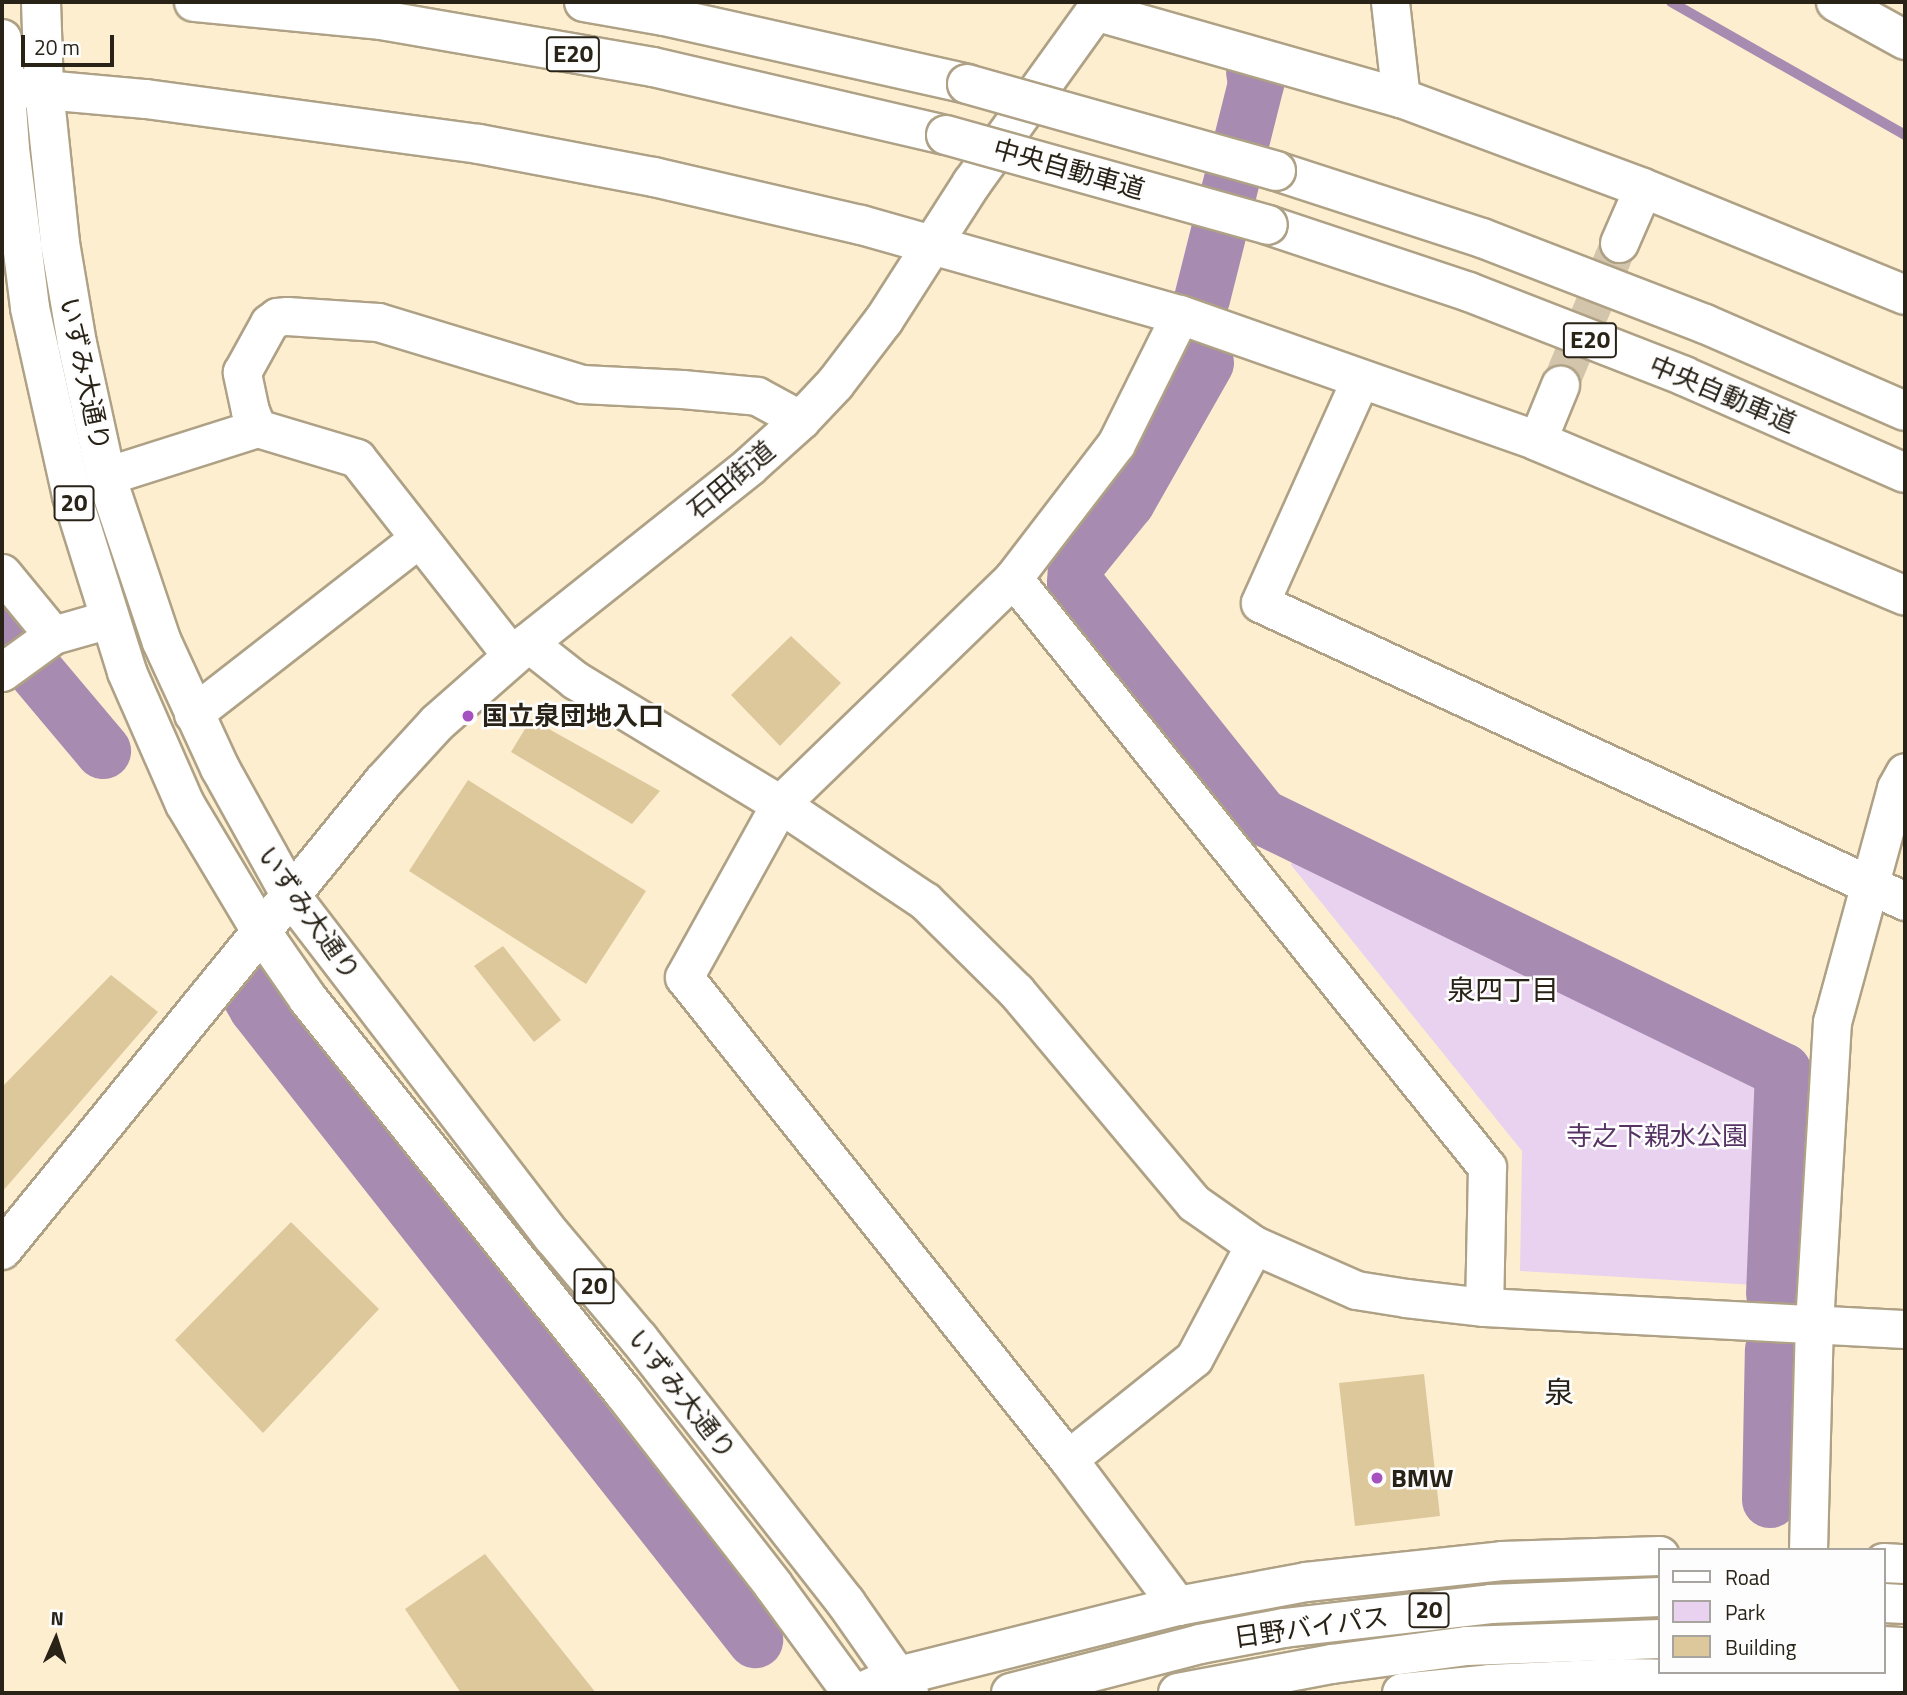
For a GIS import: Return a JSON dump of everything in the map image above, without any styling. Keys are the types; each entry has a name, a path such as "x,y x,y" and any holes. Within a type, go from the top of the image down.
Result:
{"main road":[{"name":"いずみ大通り","path":"41,2 44,90 67,294 106,476 157,629 193,714 247,821 290,896 553,1237 639,1339 837,1593 902,1685"},
{"name":"中央自動車道","path":"194,2 381,20 653,67 946,135 1268,225 1532,317 1684,376 1905,473"},
{"name":"中央自動車道","path":"584,2 664,16 967,84 1276,171 1507,248 1705,324 1905,411"},
{"path":"1836,2 1905,40"},
{"path":"1094,5 1401,98 1643,188 1905,295"},
{"name":"石田街道","path":"2,1250 290,896 436,723 520,650 749,467 801,420 835,384 884,320 1094,5"},
{"name":"いずみ大通り","path":"2,39 3,87 30,308 72,496 127,672 185,804 261,932 317,1010 524,1267 773,1585 852,1693"},
{"path":"3,87 283,116 479,144 654,177 861,225 1181,315 1537,441 1905,596"},
{"path":"859,1693 902,1685 1178,1606 1306,1582 1502,1561 1658,1556"},
{"path":"1886,1563 1905,1564"},
{"name":"日野バイパス","path":"1011,1693 1200,1644 1284,1628 1421,1611 1560,1600 1658,1597"},
{"path":"1886,1603 1905,1604"},
{"name":"日野バイパス","path":"1178,1693 1332,1664 1467,1646 1658,1639"},
{"path":"1886,1646 1905,1647"},
{"path":"1402,1693 1501,1684 1619,1678 1809,1686 1905,1682"}],"street":[{"path":"1390,2 1401,98"},
{"path":"1619,243 1643,188"},
{"path":"1178,1606 1068,1460 684,977 780,804 1013,578 1116,444 1181,315"},
{"path":"257,428 250,411 242,372 269,323 277,317 286,316 378,322 582,384 682,388 757,396 801,420"},
{"path":"1360,380 1260,603 1905,901"},
{"path":"1537,441 1560,385"},
{"path":"106,476 257,428 357,458 419,538 520,650 575,680 780,804 925,901 1016,991 1194,1203 1254,1245 1356,1290 1485,1307 1905,1329"},
{"path":"193,714 419,538"},
{"path":"2,573 47,640"},
{"path":"1013,578 1487,1167 1485,1307"},
{"path":"2,672 47,640 109,619"},
{"path":"1808,1548 1814,1324 1832,1022 1896,788 1905,772"},
{"path":"1068,1460 1194,1357 1254,1245"}],"green space":[{"name":"寺之下親水公園","path":"1304,822 1798,1051 1788,1287 1520,1271 1522,1151 1291,865"}],"building":[{"path":"791,636 841,683 780,746 731,695"},
{"path":"531,719 660,791 632,824 511,752"},
{"path":"468,780 646,891 586,984 409,871"},
{"path":"503,946 561,1020 534,1042 474,966"},
{"path":"111,975 158,1012 2,1192 2,1087"},
{"path":"291,1222 379,1309 263,1433 175,1340"},
{"path":"1424,1374 1440,1516 1355,1526 1339,1383"},
{"path":"485,1554 596,1693 461,1693 405,1609"}],"waterway":[{"path":"1671,2 1905,135"},
{"path":"1202,299 1256,84 1254,72"},
{"path":"1206,363 1127,502 1076,565 1075,583 1262,817 1783,1071 1774,1294"},
{"path":"2,631 103,751"},
{"path":"246,989 257,1008 755,1640"},
{"path":"1770,1500 1773,1350"}],"tunnel":[{"path":"1560,385 1619,243"}],"place":[{"name":"国立泉団地入口","path":"468,716"},
{"name":"BMW","path":"1377,1478"}],"district":[{"name":"泉四丁目","path":"1503,990"},
{"name":"泉","path":"1559,1392"}]}
